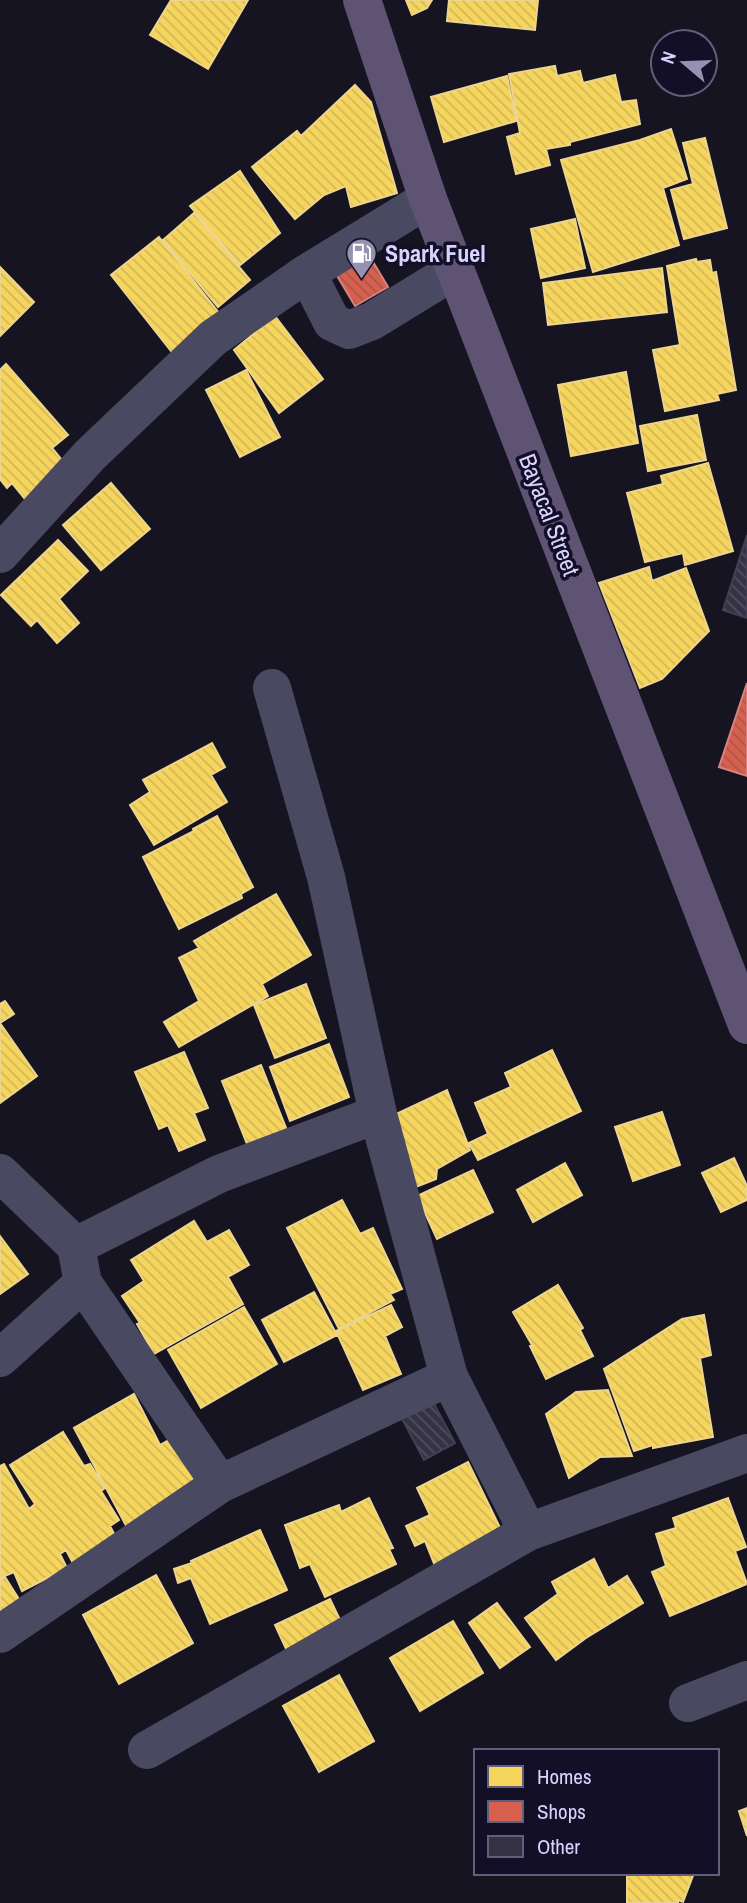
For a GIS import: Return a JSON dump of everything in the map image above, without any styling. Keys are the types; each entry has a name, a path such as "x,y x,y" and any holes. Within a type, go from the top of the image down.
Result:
{"main road":[{"name":"Bayacal Street","path":"362,0 428,199 747,1025"}],"street":[{"path":"0,554 90,455 213,338 307,273 428,199"},
{"path":"307,273 332,322 349,330 373,321 455,270"},
{"path":"272,688 326,877 378,1114 449,1377 528,1532"},
{"path":"76,1247 219,1174 378,1114"},
{"path":"0,1172 76,1247 83,1283 220,1483"},
{"path":"0,1358 83,1283"},
{"path":"0,1634 220,1483 449,1377"},
{"path":"148,1749 528,1532 747,1453"},
{"path":"688,1703 747,1680"}],"building: Homes":[{"path":"171,0 248,0 208,69 150,35"},
{"path":"406,0 432,0 427,8 412,15"},
{"path":"449,0 538,0 535,30 447,21"},
{"path":"555,66 557,76 580,71 583,83 615,75 621,102 636,100 640,124 570,142 570,145 546,149 550,165 516,174 507,137 520,133 509,74"},
{"path":"507,76 516,121 444,142 431,97"},
{"path":"355,85 371,102 397,193 351,207 346,186 324,195 295,219 252,167 297,131 301,136"},
{"path":"671,129 687,179 663,188 679,245 593,272 561,160 640,140"},
{"path":"705,138 727,228 684,239 671,190 693,184 683,143"},
{"path":"240,171 280,233 240,265 190,206"},
{"path":"194,213 250,280 218,307 163,240"},
{"path":"575,219 585,268 541,278 531,229"},
{"path":"159,237 223,318 175,356 111,275"},
{"path":"696,259 697,262 710,260 712,273 716,272 736,390 717,394 719,400 665,411 653,350 680,345 667,266"},
{"path":"0,267 34,302 0,336"},
{"path":"662,268 667,312 548,325 543,283"},
{"path":"275,316 323,379 279,413 234,350"},
{"path":"6,364 68,435 52,448 66,465 25,499 12,483 7,488 0,479 0,370"},
{"path":"246,370 280,437 240,457 206,390"},
{"path":"626,372 638,443 571,456 558,385"},
{"path":"697,415 706,460 648,471 640,426"},
{"path":"708,463 733,551 685,565 683,553 645,562 627,493 663,484 661,476"},
{"path":"111,483 150,529 101,570 63,525"},
{"path":"58,540 88,571 59,599 79,623 57,643 37,620 31,626 1,595"},
{"path":"649,567 652,581 686,568 709,631 662,679 640,688 599,583"},
{"path":"212,743 225,767 211,775 227,802 154,845 130,805 150,792 143,780"},
{"path":"217,816 253,887 241,894 242,898 179,929 143,857"},
{"path":"276,894 311,955 262,984 268,996 179,1047 164,1022 199,1001 179,958 199,948 194,941"},
{"path":"306,984 326,1038 275,1058 254,1005"},
{"path":"5,1001 14,1014 0,1023 0,1004"},
{"path":"0,1023 37,1076 0,1103"},
{"path":"329,1044 349,1097 290,1121 270,1067"},
{"path":"552,1050 581,1111 478,1160 469,1143 488,1134 475,1103 511,1087 505,1073"},
{"path":"184,1052 208,1108 194,1113 205,1140 179,1151 168,1125 159,1129 135,1072"},
{"path":"261,1065 290,1138 251,1154 222,1081"},
{"path":"447,1090 470,1150 437,1169 436,1179 416,1187 396,1114"},
{"path":"662,1112 680,1165 633,1181 615,1127"},
{"path":"734,1158 747,1186 747,1200 721,1212 702,1173"},
{"path":"565,1163 582,1195 533,1222 517,1190"},
{"path":"473,1170 493,1212 437,1239 417,1196"},
{"path":"342,1200 360,1234 373,1228 402,1289 390,1294 394,1300 339,1329 287,1228"},
{"path":"194,1221 207,1242 229,1230 249,1265 228,1277 243,1304 154,1354 137,1324 140,1323 122,1296 144,1281 131,1260"},
{"path":"0,1236 28,1274 0,1294"},
{"path":"558,1285 583,1328 580,1330 593,1356 546,1379 530,1346 532,1345 513,1312"},
{"path":"314,1292 337,1335 284,1362 262,1320"},
{"path":"391,1305 402,1327 385,1336 401,1374 363,1390 336,1331"},
{"path":"244,1307 277,1364 201,1408 168,1350"},
{"path":"704,1315 711,1355 700,1358 713,1437 653,1448 653,1445 634,1451 604,1369 682,1319"},
{"path":"608,1390 632,1456 600,1457 569,1478 546,1414 576,1392"},
{"path":"134,1394 160,1445 183,1432 212,1487 130,1533 74,1428"},
{"path":"63,1432 84,1466 90,1464 105,1488 101,1491 119,1520 110,1526 119,1543 75,1567 66,1550 60,1554 67,1568 22,1591 14,1572 0,1578 0,1466 4,1464 29,1509 35,1504 10,1465"},
{"path":"468,1462 507,1542 437,1571 425,1541 415,1546 406,1526 430,1515 417,1488"},
{"path":"369,1498 393,1548 389,1549 396,1564 325,1597 310,1564 300,1568 285,1525 339,1505 341,1512"},
{"path":"728,1498 746,1547 735,1551 747,1584 670,1616 652,1572 666,1566 656,1534 676,1528 673,1518"},
{"path":"260,1530 287,1590 210,1624 191,1578 178,1583 174,1569"},
{"path":"594,1559 608,1588 627,1576 643,1603 556,1660 525,1618 558,1594 552,1582"},
{"path":"156,1575 193,1643 119,1684 83,1615"},
{"path":"5,1577 22,1604 0,1618 0,1579"},
{"path":"330,1599 342,1624 287,1651 275,1625"},
{"path":"497,1603 530,1647 500,1668 469,1623"},
{"path":"453,1621 483,1673 420,1711 390,1658"},
{"path":"339,1675 374,1741 319,1772 283,1706"},
{"path":"747,1808 747,1836 739,1811"},
{"path":"627,1875 693,1875 683,1902 627,1903"}],"building: Shops":[{"name":"Spark Fuel","path":"369,255 388,287 355,306 336,274"},
{"path":"747,683 747,776 719,767"}],"building: Other":[{"path":"747,535 747,618 723,610"},
{"path":"432,1400 455,1443 424,1460 401,1417"}],"place":[{"name":"Spark Fuel","path":"362,281"}]}
